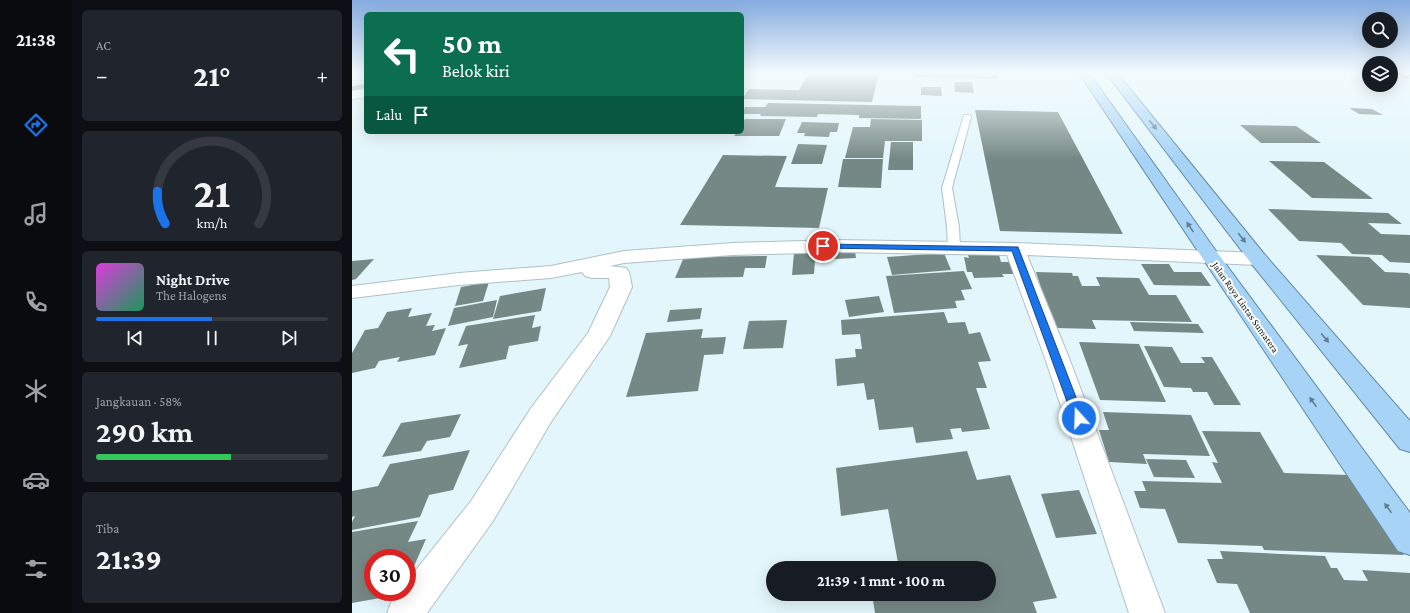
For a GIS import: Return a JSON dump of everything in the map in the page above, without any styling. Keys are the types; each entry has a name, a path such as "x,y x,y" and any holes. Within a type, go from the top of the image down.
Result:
{"highway":[{"name":"Jalan Raya Lintas Sumatera","path":"1104,102 1209,255 1410,540"},
{"path":"1134,102 1258,259 1410,441"}],"street":[{"path":"552,272 624,257 733,250 836,246 1016,249 1209,255 1258,259"},
{"path":"1016,249 1057,358 1147,613"},
{"path":"352,292 459,279 552,272 619,272 621,287 610,307 598,336 541,415 482,511 405,613"}],"lane":[{"path":"954,248 948,188 967,117"}],"building":[{"path":"768,103 921,106 921,119 859,118 859,115 818,114 817,117 760,116 761,114 744,114 745,107 765,107"},
{"path":"1349,108 1372,109 1383,115 1359,114"},
{"path":"975,110 1058,112 1123,234 1000,231"},
{"path":"745,119 786,119 779,136 734,136 736,134 744,134"},
{"path":"871,119 922,120 922,141 885,141 883,158 845,158 853,127 870,127"},
{"path":"802,122 839,123 837,132 830,132 829,137 804,136 805,133 797,133"},
{"path":"1240,125 1296,126 1321,143 1261,143"},
{"path":"891,142 913,142 913,170 888,170"},
{"path":"798,144 827,145 822,164 791,164"},
{"path":"723,155 787,156 775,187 828,188 819,228 680,225"},
{"path":"843,159 883,159 881,188 838,187"},
{"path":"1269,161 1324,162 1373,199 1312,198"},
{"path":"1268,209 1388,213 1402,224 1368,223 1381,234 1410,235 1410,263 1390,262 1382,255 1352,254 1341,243 1299,241"},
{"path":"855,251 856,258 815,260 814,274 792,275 794,253"},
{"path":"944,253 951,270 892,275 887,257"},
{"path":"968,255 999,255 1001,262 1010,262 1014,274 1002,274 1004,277 974,278 972,272 967,272 964,257 969,258"},
{"path":"1316,255 1369,257 1385,272 1408,273 1410,275 1410,308 1363,305"},
{"path":"767,256 765,268 745,268 743,277 675,278 684,257"},
{"path":"374,259 356,279 352,280 352,261"},
{"path":"1141,264 1169,264 1174,272 1201,272 1211,286 1154,285"},
{"path":"964,271 972,289 961,290 965,300 955,301 957,308 894,313 886,276"},
{"path":"1036,272 1072,273 1073,276 1078,276 1082,286 1100,286 1096,277 1139,278 1149,295 1176,295 1192,322 1092,320 1096,329 1056,328 1053,317 1044,317 1035,288 1041,288"},
{"path":"489,282 483,301 455,306 461,287"},
{"path":"546,288 541,311 493,319 500,296"},
{"path":"879,296 884,312 849,317 845,300"},
{"path":"497,300 493,317 448,326 454,308"},
{"path":"412,308 408,317 432,313 426,326 435,325 432,331 446,328 435,355 397,362 400,357 379,361 375,368 352,373 352,353 365,330 378,328 387,312"},
{"path":"702,308 700,319 667,322 670,310"},
{"path":"944,312 948,323 965,322 969,334 980,332 991,361 978,362 987,388 976,388 990,429 962,432 961,428 950,429 953,439 916,443 913,427 879,430 874,399 867,400 864,383 837,386 835,359 856,357 855,349 862,349 860,334 842,335 841,320"},
{"path":"535,315 532,328 541,326 538,341 509,346 506,359 459,368 468,344 458,346 466,326"},
{"path":"787,320 783,348 743,349 749,321"},
{"path":"1130,322 1198,324 1204,333 1134,331"},
{"path":"703,329 701,338 726,337 723,354 704,355 698,391 626,397 646,333"},
{"path":"1079,342 1139,344 1166,402 1100,400"},
{"path":"1144,346 1172,347 1181,363 1205,363 1201,357 1212,357 1241,405 1214,405 1207,392 1193,392 1191,388 1164,387"},
{"path":"1103,412 1191,415 1210,456 1143,454 1147,464 1109,462 1099,430 1109,430"},
{"path":"461,414 450,437 427,441 421,451 382,457 401,423"},
{"path":"1202,431 1260,432 1284,473 1349,475 1404,555 1264,550 1262,546 1178,543 1165,509 1140,508 1134,491 1146,491 1142,481 1222,483 1212,462 1218,463"},
{"path":"470,450 453,490 429,495 420,517 352,530 352,522 355,516 352,517 352,491 378,486 390,464"},
{"path":"967,451 977,480 1010,475 1057,598 1033,602 1037,613 875,613 873,601 996,601 996,561 898,561 888,509 841,516 836,468"},
{"path":"1146,459 1186,460 1195,478 1154,477"},
{"path":"1079,490 1097,534 1056,538 1041,494"},
{"path":"418,521 408,542 426,539 416,562 416,549 364,549 364,601 352,603 352,532"},
{"path":"1220,551 1325,556 1331,568 1337,568 1344,580 1368,581 1362,570 1410,573 1410,613 1250,613 1237,584 1217,583 1207,559 1223,559"}],"route":[{"path":"823,246 1016,249 1079,418"}]}
